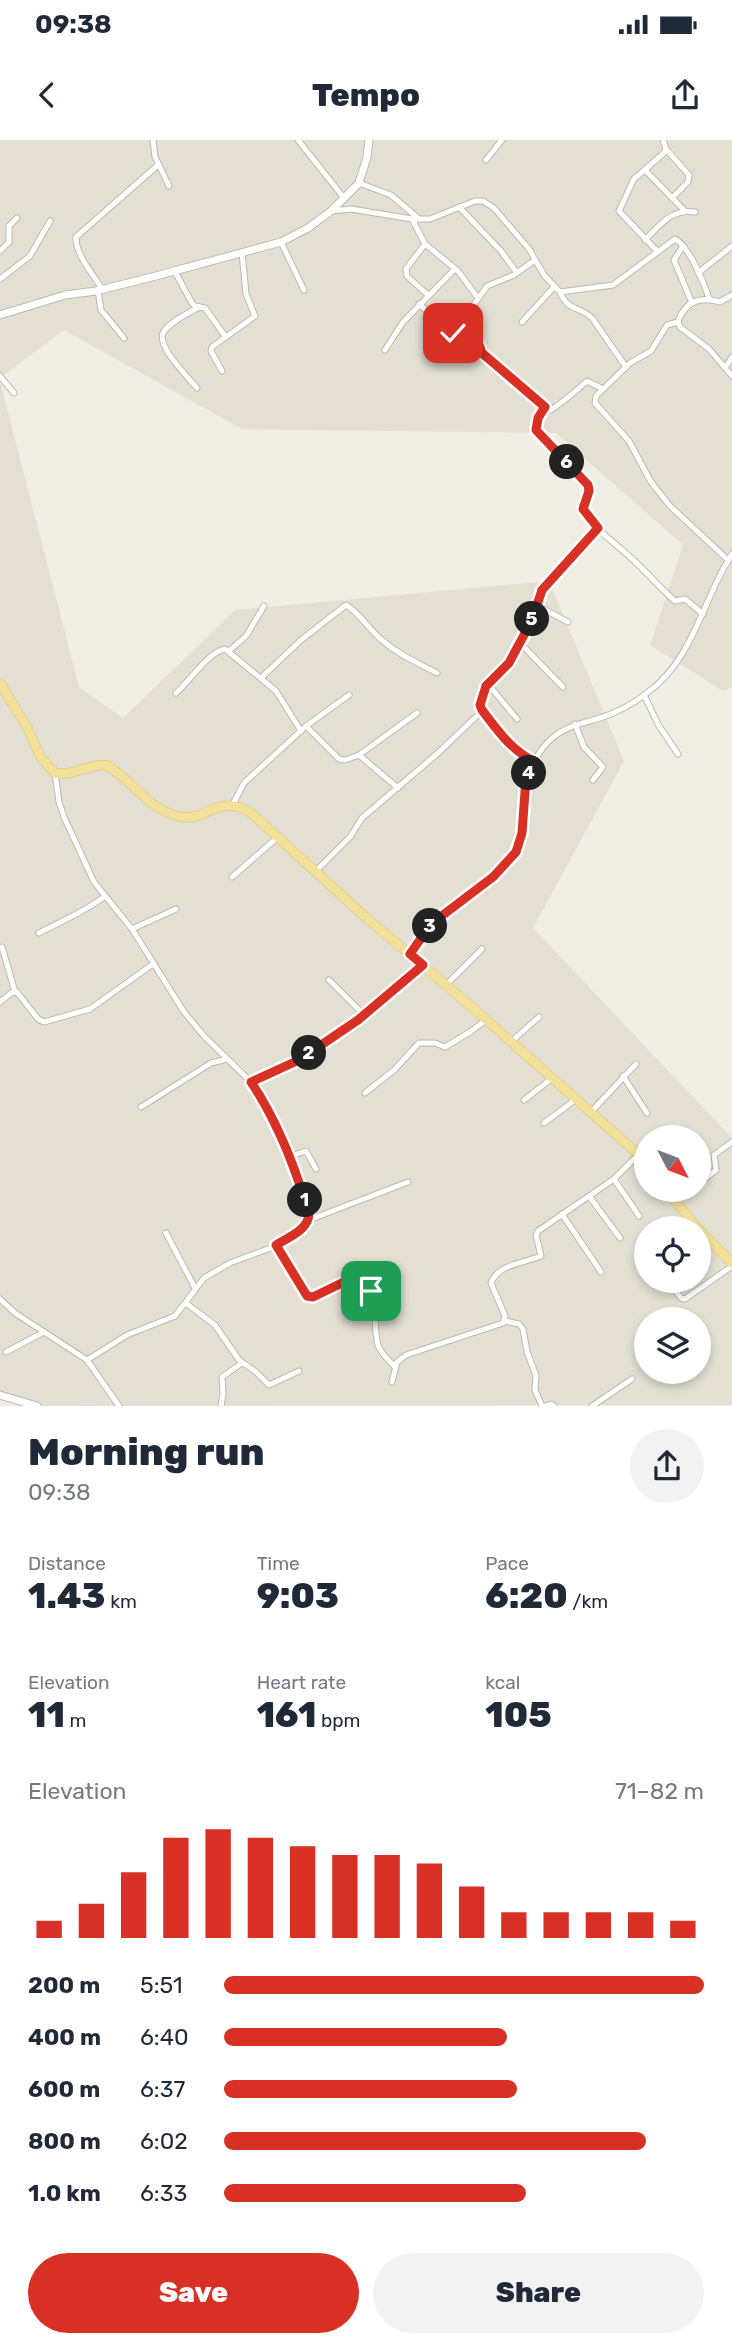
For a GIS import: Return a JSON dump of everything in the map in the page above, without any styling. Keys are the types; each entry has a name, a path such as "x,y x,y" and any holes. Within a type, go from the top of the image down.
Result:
{"main road":[{"path":"0,682 4,698 27,727 41,758 55,773 69,774 97,765 106,765 152,804 180,817 233,804 250,812 362,914 634,1151"},
{"path":"675,1202 687,1216"},
{"path":"711,1243 732,1265"}],"street":[{"path":"153,140 158,165 169,186"},
{"path":"298,140 344,198"},
{"path":"0,315 65,295 100,290 281,242 308,228 331,211 359,183 369,140"},
{"path":"486,160 502,140"},
{"path":"663,140 666,149 689,175 688,182 672,198"},
{"path":"658,252 619,211 631,183 657,161 666,149"},
{"path":"124,338 101,310 100,290 75,240 158,165"},
{"path":"646,171 684,210"},
{"path":"359,183 391,195 419,219"},
{"path":"331,211 351,209 412,219 430,219 475,201 483,201 494,208 529,250 554,287 561,292 563,299 573,309 592,318 626,367"},
{"path":"459,207 501,251 517,273"},
{"path":"645,240 673,214 684,210 695,212"},
{"path":"0,251 9,242 9,226 17,218"},
{"path":"412,219 425,244 455,269 478,298"},
{"path":"0,279 30,256 50,221"},
{"path":"561,292 613,285 675,239 683,246 709,298"},
{"path":"281,242 304,290"},
{"path":"425,244 406,270 407,276 428,295"},
{"path":"683,246 674,260 692,303"},
{"path":"698,273 732,246"},
{"path":"222,371 211,351 214,344 255,316 246,294 242,252"},
{"path":"435,353 487,286 517,273 536,260"},
{"path":"385,350 419,304 455,269"},
{"path":"174,270 192,303 205,307 225,336"},
{"path":"522,322 554,287"},
{"path":"728,560 678,514 651,482 629,441 594,403 594,399 626,367 651,351 667,325 678,322 685,307 709,298 720,302 732,295"},
{"path":"419,304 453,333"},
{"path":"197,388 163,347 162,338 167,329 199,307"},
{"path":"469,312 482,353 545,407 551,410 572,396 586,381 603,389"},
{"path":"678,322 680,327 709,349 732,376"},
{"path":"726,368 732,357"},
{"path":"0,376 14,393"},
{"path":"545,407 538,418 536,430 588,485 589,491 583,509 598,528 675,601 685,599 703,614"},
{"path":"535,762 513,749 482,710 481,698 488,684 506,668 532,620 548,580 598,528"},
{"path":"410,954 431,924 493,877 516,852 522,833 526,778 546,744 564,729 600,718 644,695 668,673 681,656 732,554"},
{"path":"536,605 568,622"},
{"path":"229,651 246,636 264,606"},
{"path":"261,678 301,640 346,606 364,620 385,643 436,673"},
{"path":"519,642 563,687"},
{"path":"176,694 215,652 221,649 229,651 276,691 304,729 342,760 359,755 417,713"},
{"path":"488,684 517,719"},
{"path":"233,804 241,786 304,729 349,695"},
{"path":"644,695 654,718 678,754"},
{"path":"316,871 350,837 362,818 482,710"},
{"path":"575,724 584,747 603,767 593,780"},
{"path":"359,755 398,788"},
{"path":"55,773 64,817 104,897 132,929 184,1012 251,1082 271,1114 291,1156 309,1212 309,1220"},
{"path":"232,877 279,836"},
{"path":"39,933 87,910 104,897"},
{"path":"132,929 176,909"},
{"path":"2,947 15,992 25,1000 38,1019 44,1022 90,1009 153,964"},
{"path":"446,985 482,949"},
{"path":"251,1082 299,1060 364,1015 423,965"},
{"path":"329,980 364,1015"},
{"path":"0,1002 15,992"},
{"path":"511,1042 539,1017"},
{"path":"365,1093 394,1070 419,1043 435,1043 445,1047 486,1020"},
{"path":"141,1107 211,1063 227,1059"},
{"path":"590,1113 636,1064"},
{"path":"623,1076 647,1113"},
{"path":"524,1100 551,1079"},
{"path":"544,1123 575,1100"},
{"path":"711,1174 716,1170 714,1155 732,1142"},
{"path":"291,1156 306,1151 316,1169"},
{"path":"505,1321 491,1280 508,1267 541,1256 537,1233 634,1164"},
{"path":"614,1179 639,1216"},
{"path":"87,1360 128,1335 175,1316 187,1304 195,1287 224,1266 276,1245 309,1220 408,1182"},
{"path":"589,1196 620,1238"},
{"path":"562,1214 601,1272"},
{"path":"166,1233 195,1287"},
{"path":"276,1245 307,1296 313,1297 352,1278 361,1281 371,1291 375,1300 379,1348 395,1367"},
{"path":"711,1281 732,1265"},
{"path":"677,1293 685,1300 694,1293"},
{"path":"0,1299 87,1360 119,1405"},
{"path":"187,1304 215,1325 242,1363 254,1370 269,1385 299,1371"},
{"path":"393,1382 395,1367 400,1358 505,1321 519,1324 523,1329 527,1352 536,1375 535,1390 543,1405 554,1405"},
{"path":"6,1352 44,1332"},
{"path":"221,1405 222,1377 242,1363"},
{"path":"592,1405 632,1379"},
{"path":"0,1395 37,1405"}],"shaded area":[{"path":"0,140 732,140 732,687 723,691 650,645 683,545 556,433 242,429 64,330 0,378"},
{"path":"0,381 79,687 123,718 235,610 549,581 624,761 533,928 732,1138 732,1405 29,1406 0,1398"}],"route":[{"path":"371,1291 361,1281 352,1278 313,1297 307,1296 276,1245 304,1226 309,1220 309,1212 291,1156 271,1114 251,1082 299,1060 358,1020 423,965 410,954 431,924 479,889 516,852 522,833 526,778 535,762 518,753 504,738 482,710 481,698 486,686 509,663 532,620 538,599 548,580 598,528 583,509 589,491 588,485 536,430 538,418 545,407 482,353 469,312 453,333"}]}
